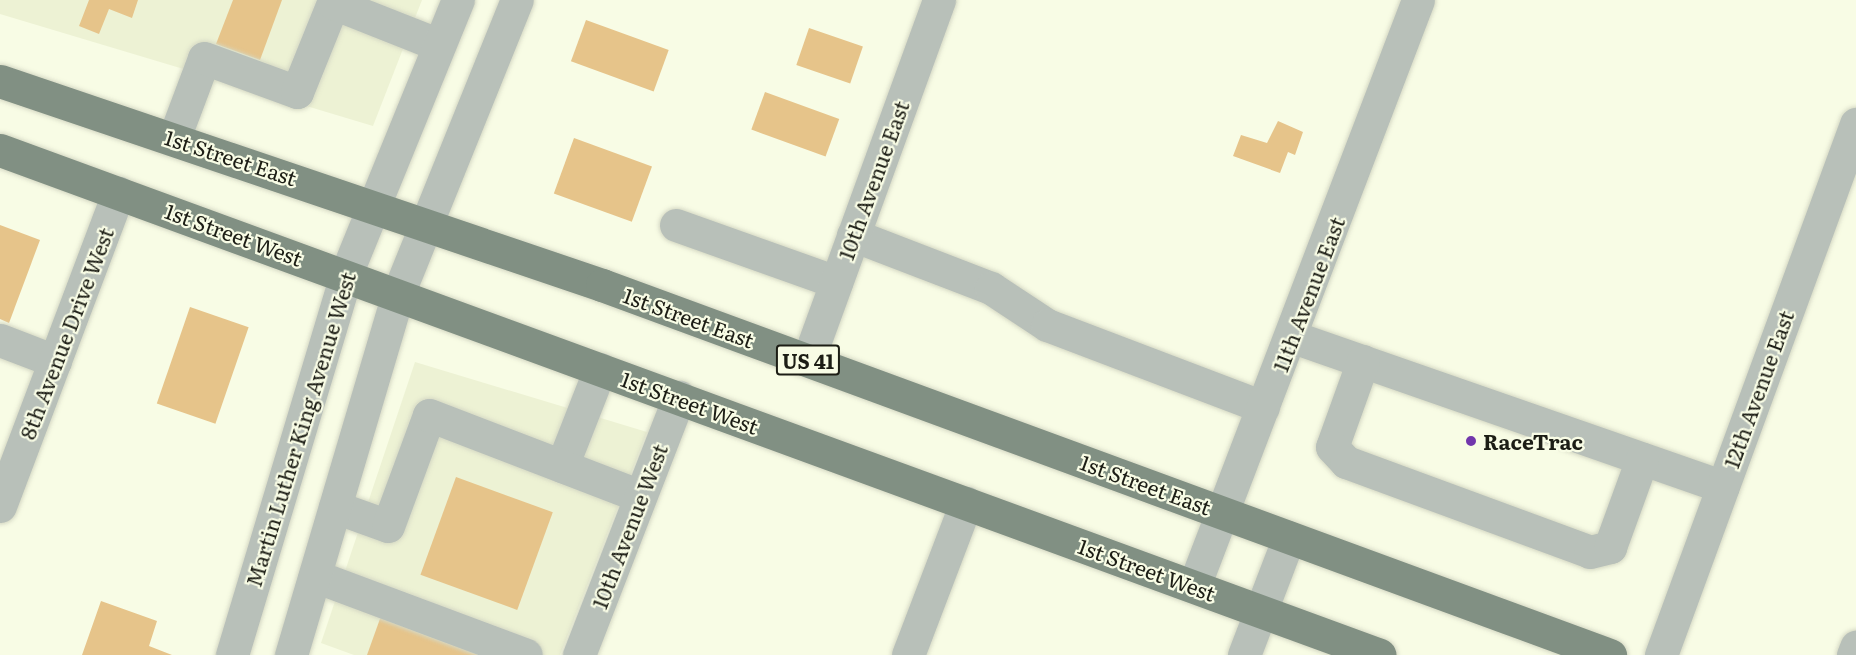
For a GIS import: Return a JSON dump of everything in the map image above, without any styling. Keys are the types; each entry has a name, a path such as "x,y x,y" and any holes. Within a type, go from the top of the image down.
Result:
{"main road":[{"name":"1st Street East","path":"0,81 372,203 808,360 1610,655"},
{"name":"1st Street West","path":"2,155 118,193 346,274 1380,655"}],"street":[{"name":"Martin Luther King Avenue West","path":"232,655 346,274 372,203 458,0"},
{"path":"291,655 398,294 424,222 517,0"},
{"name":"10th Avenue East","path":"808,360 939,0"},
{"name":"11th Avenue East","path":"1194,586 1263,407 1293,337 1418,0"},
{"path":"174,138 204,58 297,92 333,3 439,45"},
{"name":"12th Avenue East","path":"1661,655 1856,124"},
{"name":"8th Avenue Drive West","path":"0,506 118,193"},
{"path":"676,225 836,282"},
{"path":"853,236 991,288 1047,325 1263,407"},
{"path":"1293,337 1723,487"},
{"path":"0,340 55,361"},
{"path":"1363,361 1332,447 1346,462 1590,552 1610,547 1642,459"},
{"path":"562,466 600,369"},
{"name":"10th Avenue West","path":"579,655 679,397"},
{"path":"335,507 388,526 429,415 640,496"},
{"path":"908,655 966,503"},
{"path":"1244,655 1289,537"},
{"path":"315,576 526,655"},
{"path":"1852,655 1856,647"}],"shaded area":[{"path":"0,0 422,0 373,126 0,14"},
{"path":"415,362 647,432 560,655 354,655 321,643"}],"building":[{"path":"89,0 138,0 132,18 109,9 99,34 79,26"},
{"path":"233,0 282,0 260,60 216,44"},
{"path":"586,20 669,50 654,91 571,61"},
{"path":"809,28 863,47 850,83 796,65"},
{"path":"765,92 839,119 826,157 751,130"},
{"path":"1278,121 1303,132 1295,155 1288,152 1280,173 1233,156 1241,135 1267,143"},
{"path":"574,138 652,166 632,222 554,193"},
{"path":"0,225 40,240 9,323 0,319"},
{"path":"190,307 249,327 215,424 157,403"},
{"path":"456,477 553,512 517,610 420,575"},
{"path":"101,601 157,621 149,646 172,655 82,655"},
{"path":"381,616 491,655 367,655"}],"place":[{"name":"RaceTrac","path":"1471,441"}]}
